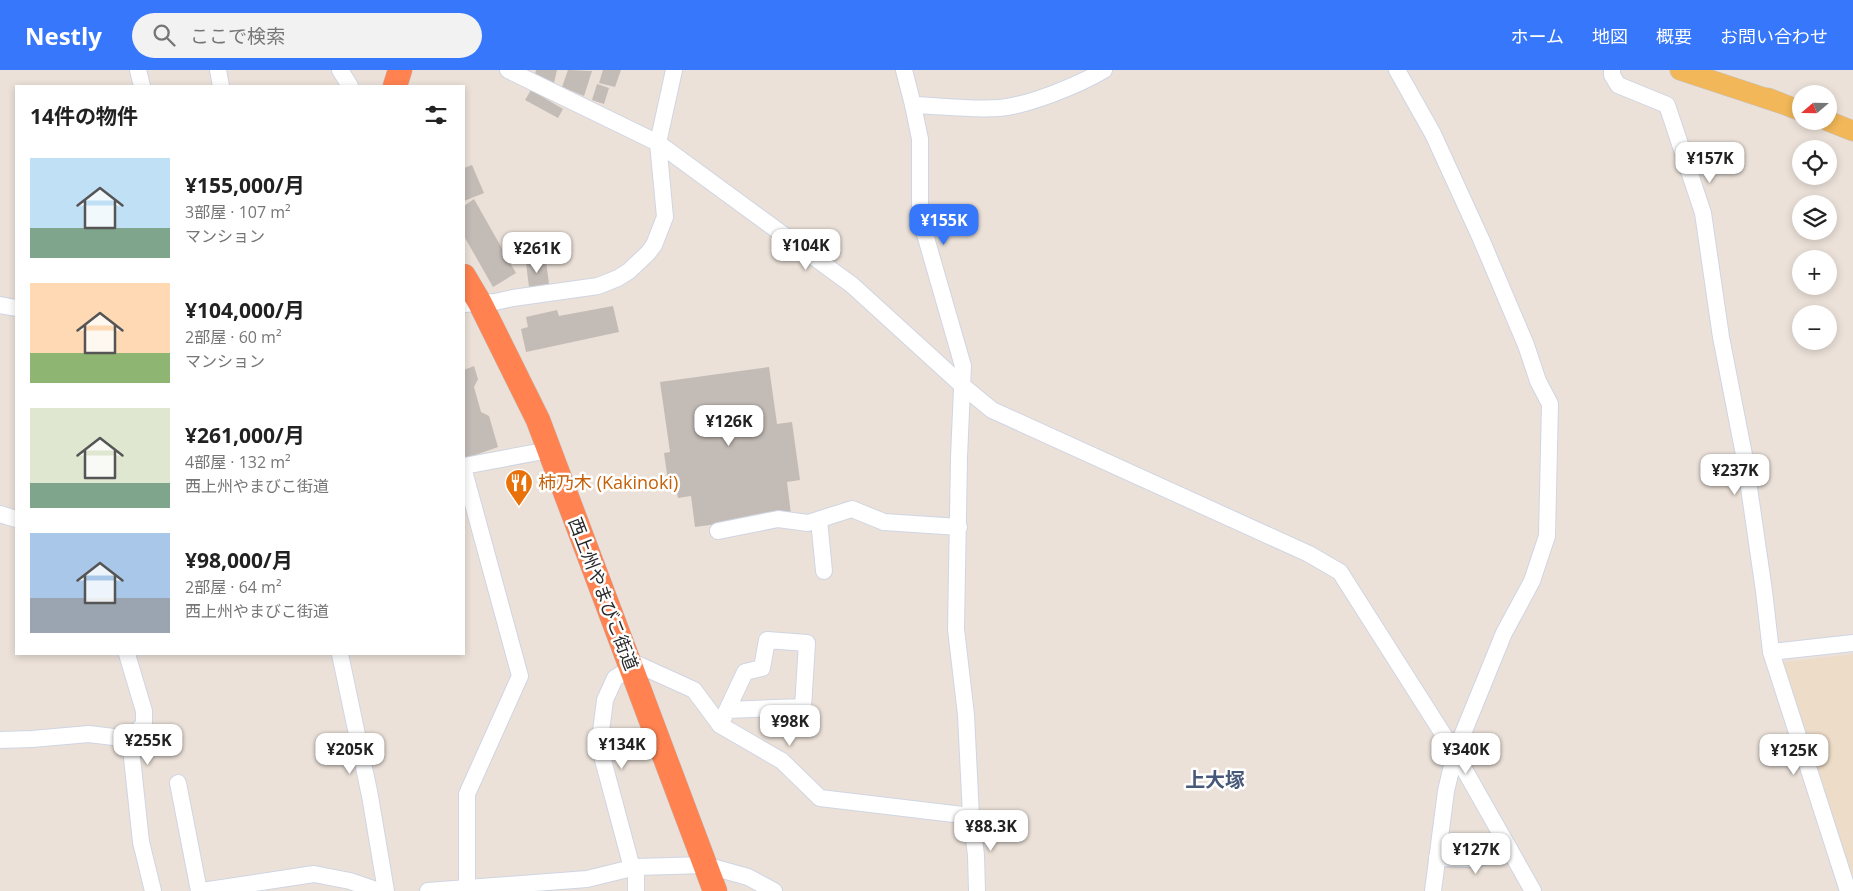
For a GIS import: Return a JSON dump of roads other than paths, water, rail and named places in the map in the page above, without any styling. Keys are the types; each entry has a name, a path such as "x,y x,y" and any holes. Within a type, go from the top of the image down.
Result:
{"highway":[{"path":"394,85 400,70"},
{"name":"西上州やまびこ街道","path":"465,280 472,304 526,394 549,450 715,891"}],"main road":[{"path":"1680,70 1792,108"},
{"path":"1706,70 1780,103"},
{"path":"1838,125 1853,131"}],"street":[{"path":"138,70 142,85"},
{"path":"218,70 221,85"},
{"path":"340,70 349,85"},
{"path":"508,70 658,143 852,285 992,410 1310,554 1340,572 1456,753 1533,891"},
{"path":"472,304 598,286 618,278 629,271 648,253 654,244 664,217 658,143 674,70"},
{"path":"904,70 914,105 920,139 920,217 963,366 964,387 959,457 956,629 966,715 977,891"},
{"path":"914,105 999,108 1021,103 1083,82 1104,70"},
{"path":"1397,70 1433,134 1481,239 1526,345 1538,381 1550,404 1547,536 1532,581 1504,633 1456,753 1446,791 1433,891"},
{"path":"1612,70 1612,76 1618,84 1668,105 1703,213 1721,337 1745,460 1771,652 1848,891"},
{"path":"0,305 15,308"},
{"path":"465,466 549,450"},
{"path":"465,475 520,676 467,794 467,888"},
{"path":"718,530 778,519 808,523 852,509 884,522 959,527"},
{"path":"0,514 15,519"},
{"path":"819,520 824,571"},
{"path":"767,640 807,643 803,706 724,718 745,672 762,668 767,640"},
{"path":"1771,652 1853,642"},
{"path":"128,655 144,711 144,724 130,739 140,842 153,891"},
{"path":"340,655 370,796 386,891"},
{"path":"636,891 634,867 603,760 600,739 605,700 615,678 639,665 694,690 724,718 782,761 820,798 971,816"},
{"path":"0,740 89,734 130,739"},
{"path":"178,783 200,891 314,874 350,881 379,891"},
{"path":"1437,858 1476,859 1510,850"},
{"path":"428,891 587,879 634,867 705,865 748,877 774,891"}],"place":[{"name":"柿乃木 (Kakinoki)","path":"519,507"}],"district":[{"name":"上大塚","path":"1215,780"}]}
